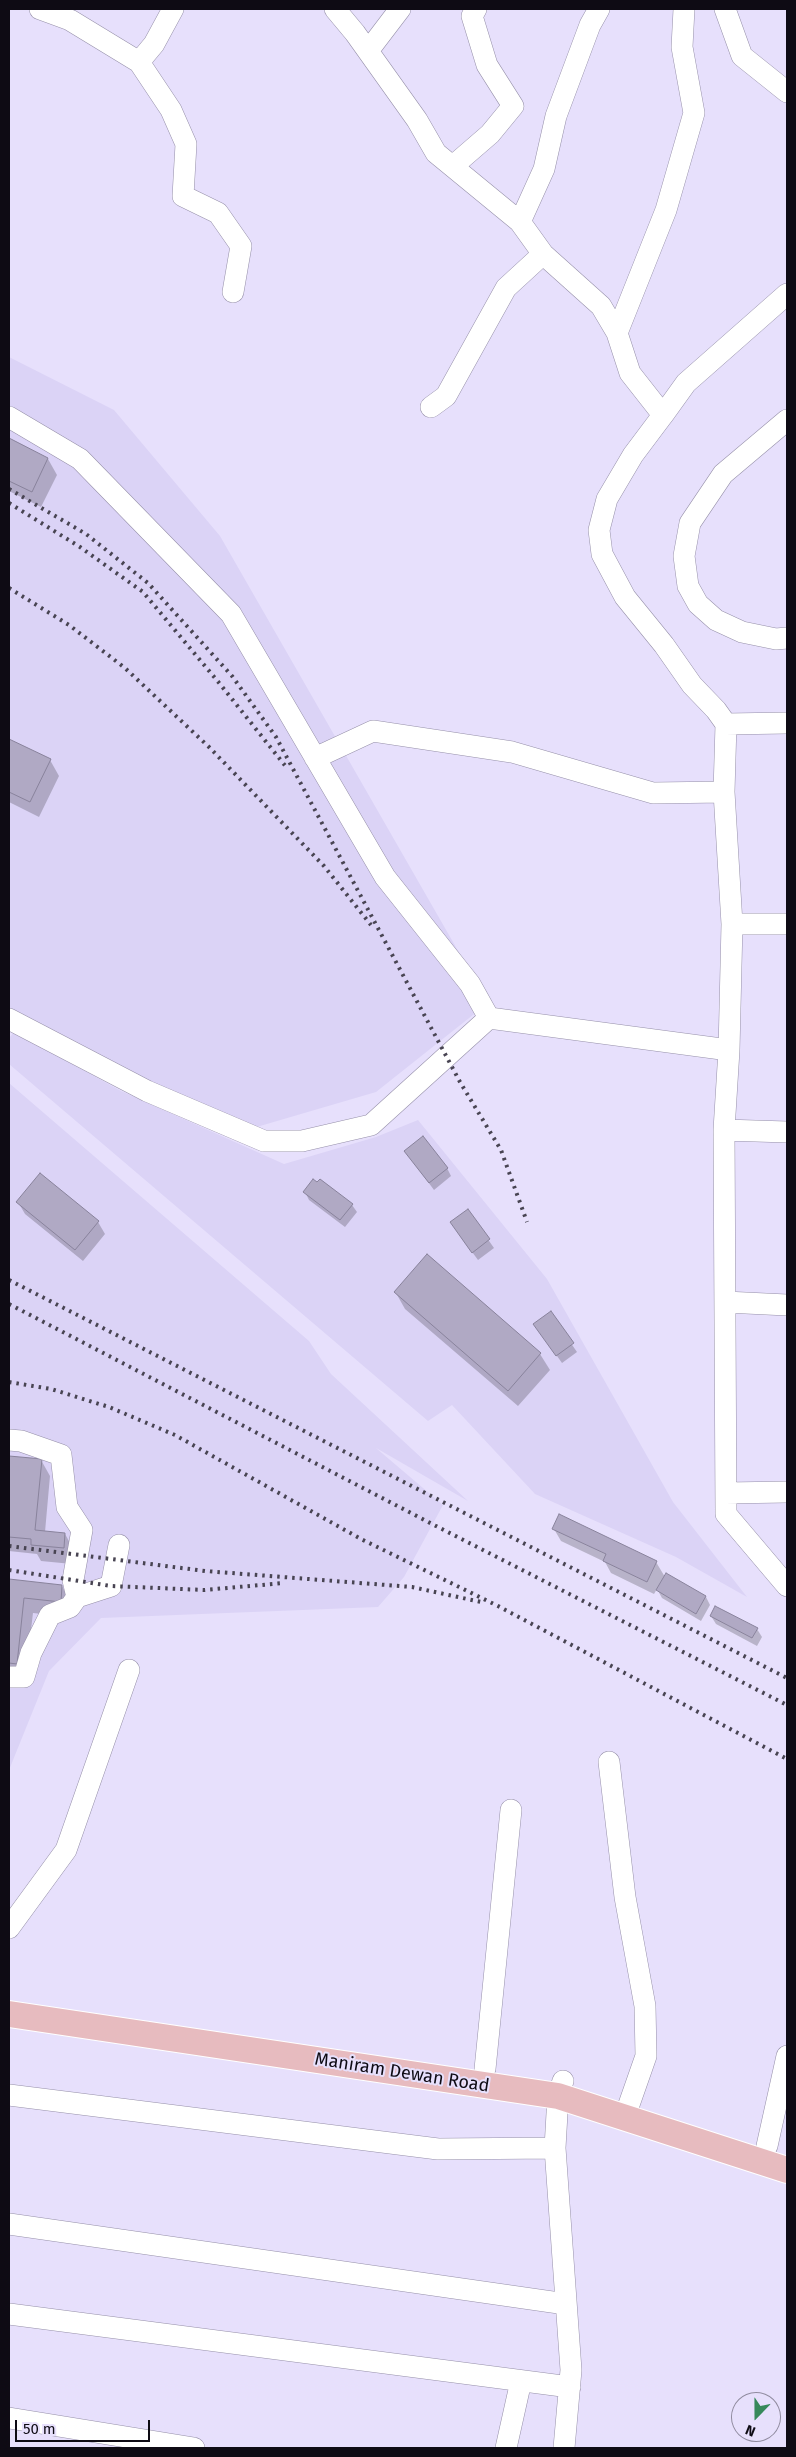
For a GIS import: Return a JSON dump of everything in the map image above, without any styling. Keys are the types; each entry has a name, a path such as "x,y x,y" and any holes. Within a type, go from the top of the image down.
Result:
{"main road":[{"name":"Maniram Dewan Road","path":"9,1998 485,2069 777,2149"},
{"name":"Maniram Dewan Road","path":"9,2014 560,2089"},
{"name":"Maniram Dewan Road","path":"627,2109 787,2170"}],"street":[{"path":"40,9 70,20 139,62 170,110 186,144 182,196 218,213 240,246 233,292"},
{"path":"139,62 154,44 173,9"},
{"path":"335,9 418,120 436,153 520,222 543,254 601,306 617,333 630,373 663,415"},
{"path":"368,51 400,9"},
{"path":"452,166 490,134 513,106 487,65 472,16 476,9"},
{"path":"520,222 544,169 556,116 590,25 599,9"},
{"path":"617,333 666,210 694,113 682,47 684,9"},
{"path":"725,9 742,56 787,92"},
{"path":"431,407 446,396 506,288 543,254"},
{"path":"787,294 686,382 633,455 607,499 599,530 602,554 625,597 692,685 716,710 726,724 724,792 732,924 729,1050 724,1130 726,1514 787,1586"},
{"path":"9,417 80,459 231,614 385,877 470,984 489,1018"},
{"path":"787,420 723,474 690,523 684,556 688,586 698,604 716,620 742,632 787,638"},
{"path":"726,724 787,724"},
{"path":"315,758 374,731 512,752 653,793 724,792"},
{"path":"732,924 787,924"},
{"path":"9,1020 147,1091 264,1141 302,1141 371,1125 489,1018 729,1050"},
{"path":"724,1130 787,1132"},
{"path":"725,1302 787,1305"},
{"path":"9,1440 21,1441 61,1455 67,1507 82,1530 74,1580 77,1597"},
{"path":"726,1493 787,1492"},
{"path":"9,1677 24,1677 31,1653 50,1615 70,1607 77,1597 111,1586 119,1545"},
{"path":"9,1928 66,1850 129,1670"},
{"path":"609,1762 625,1897 645,2006 646,2056 627,2109"},
{"path":"485,2069 510,1810"},
{"path":"777,2149 787,2056"},
{"path":"560,2089 555,2148 571,2370 564,2448"},
{"path":"9,2094 438,2149 555,2148"},
{"path":"9,2224 566,2304"},
{"path":"9,2314 570,2387"},
{"path":"506,2448 521,2381"},
{"path":"9,2418 194,2448"}],"shaded area":[{"path":"9,357 114,410 220,536 488,1003 376,1092 243,1131 9,1016"},
{"path":"14,1032 121,1091 284,1164 376,1137 418,1120 547,1279 673,1502 747,1597 676,1557 535,1494 452,1405 428,1421 9,1064 9,1038"},
{"path":"9,1083 309,1341 331,1374 468,1501 376,1448 443,1505 404,1577 378,1607 101,1618 49,1671 9,1770"}],"building":[{"path":"9,438 48,458 32,492 9,481"},
{"path":"9,739 51,759 30,802 9,792"},
{"path":"423,1136 448,1168 429,1183 404,1151"},
{"path":"40,1173 99,1221 75,1250 16,1202"},
{"path":"313,1179 317,1182 320,1179 353,1204 340,1220 303,1192"},
{"path":"468,1209 490,1239 472,1253 450,1222"},
{"path":"427,1254 541,1353 508,1391 394,1292"},
{"path":"551,1311 574,1343 556,1356 533,1324"},
{"path":"9,1456 42,1459 35,1530 65,1533 64,1548 31,1545 31,1539 9,1537"},
{"path":"559,1514 657,1561 647,1582 603,1561 606,1554 552,1529"},
{"path":"666,1573 706,1596 696,1614 656,1590"},
{"path":"9,1579 62,1585 61,1602 24,1598 17,1664 9,1663"},
{"path":"715,1606 758,1628 752,1638 710,1616"}],"railway":[{"path":"9,489 86,534 148,583 232,676 276,737 460,1082 501,1150 527,1222"},
{"path":"9,503 80,547 143,592 287,768"},
{"path":"9,588 69,625 125,668 209,747 324,866 371,925"},
{"path":"9,1280 787,1678"},
{"path":"9,1304 436,1526 787,1705"},
{"path":"9,1382 51,1389 109,1407 175,1435 361,1539 498,1606 787,1759"},
{"path":"9,1546 205,1571 412,1587 481,1602"},
{"path":"9,1570 111,1586 204,1590 284,1583"}]}
